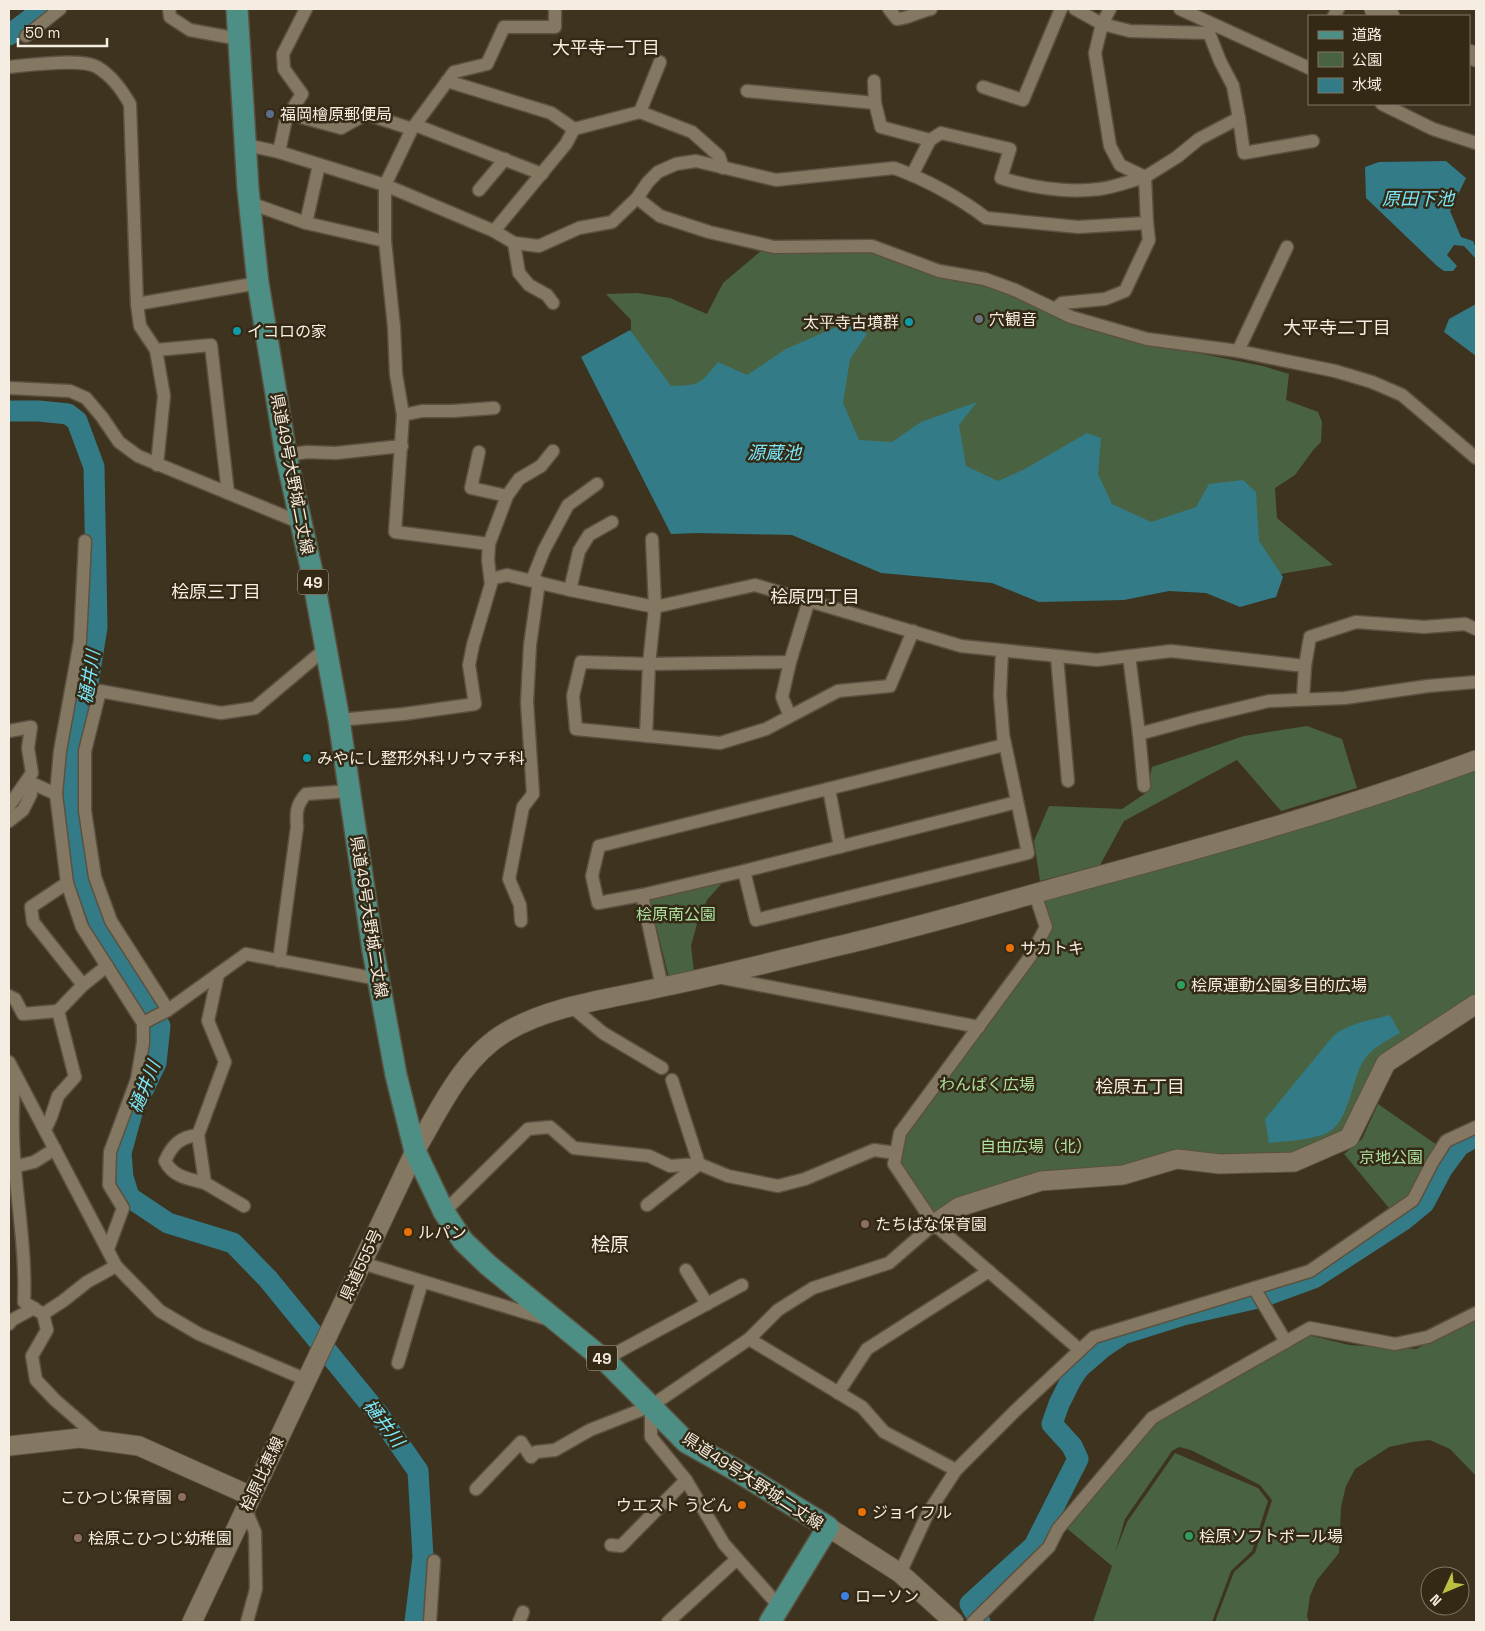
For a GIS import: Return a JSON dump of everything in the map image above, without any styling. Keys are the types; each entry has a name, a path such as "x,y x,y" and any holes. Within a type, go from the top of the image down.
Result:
{"main road":[{"name":"県道49号大野城二丈線","path":"237,9 250,203 258,283 286,455 312,572 339,720 378,979 396,1076 414,1151 444,1212 463,1241 488,1265 608,1363 686,1442 734,1468 828,1527 775,1614"}],"street":[{"path":"26,36 60,9"},
{"path":"169,9 170,18 190,30 239,40"},
{"path":"279,152 286,119 302,94 284,69 283,54 306,9"},
{"path":"489,544 395,532 404,415 396,374 394,326 385,242 385,184 414,127 454,72 487,64 504,26 555,27 555,9"},
{"path":"890,9 897,19 907,19 922,10 931,9"},
{"path":"983,87 1022,100 1061,9"},
{"path":"1075,9 1102,24 1130,31 1209,33 1220,61 1233,86 1244,153 1313,141"},
{"path":"1110,9 1102,24 1095,53 1110,146 1120,166 1145,177"},
{"path":"1180,9 1308,67"},
{"path":"1374,9 1388,15"},
{"path":"9,67 66,62 96,66 118,84 130,104 137,304 140,326 156,350 164,396 157,465"},
{"path":"640,112 660,62"},
{"path":"447,81 551,113 574,129"},
{"path":"874,81 875,103 880,127 930,140"},
{"path":"747,91 875,103"},
{"path":"1384,105 1433,129 1476,143"},
{"path":"494,231 566,144 574,129 640,112 692,132 719,156 723,168"},
{"path":"290,114 340,128 366,114 414,127 542,174"},
{"path":"912,174 930,140 941,133 1010,149 1002,178 1054,190 1101,189 1145,177 1177,157 1199,139 1239,118"},
{"path":"246,145 279,152 385,184 494,231 514,243 539,246 579,228 612,222 637,198 658,172 676,164 696,161 776,180 894,168 912,174 974,209 986,218 1078,228 1147,223"},
{"path":"479,190 505,159"},
{"path":"306,223 319,165"},
{"path":"1055,309 1062,303 1105,299 1125,291 1149,240 1145,177"},
{"path":"637,198 660,216 709,232 774,247 872,246 939,271 985,279 1016,290 1071,317 1147,339 1238,351 1372,382 1402,395 1476,458"},
{"path":"250,203 306,223 385,242"},
{"path":"514,243 519,273 529,285 538,289 553,303"},
{"path":"1238,351 1286,247"},
{"path":"137,304 258,283"},
{"path":"156,350 211,345 228,493"},
{"path":"9,388 70,391 86,398 119,442 138,456 301,523"},
{"path":"404,415 422,410 453,411 494,408"},
{"path":"286,455 307,452 336,453 402,446"},
{"path":"339,720 404,714 475,704 469,666 473,645 491,584 488,560 489,544 507,496 519,479 540,466 553,451"},
{"path":"479,452 471,488 507,496"},
{"path":"521,921 520,904 509,879 524,807 533,794 528,702 535,581 544,550 568,505 597,484"},
{"path":"570,590 579,551 589,536 612,522"},
{"path":"646,736 649,664 655,607 652,539"},
{"path":"85,541 80,641 60,751 56,794 68,883 82,927 146,1022 137,1079 110,1152 109,1186 123,1208 108,1249"},
{"path":"491,579 507,575 655,607 755,585 961,646 1097,660 1171,651 1305,666"},
{"path":"790,716 782,698 790,662 809,600"},
{"path":"1304,699 1305,666 1310,637 1356,622 1424,627 1466,624 1476,629"},
{"path":"790,662 649,664 581,662 573,696 576,730 720,743 766,729 838,691 890,686 913,631"},
{"path":"165,1011 111,921 95,877 84,811 85,751 100,691 221,713 255,708 325,650"},
{"path":"1002,651 1000,695 1004,746 599,846 592,876 598,904 744,871 1017,802"},
{"path":"1129,656 1144,786"},
{"path":"1057,657 1068,781"},
{"path":"1139,734 1194,718 1269,701 1345,698 1428,686 1476,682"},
{"path":"9,731 31,727 28,748 32,773 9,806"},
{"path":"744,871 756,920 1028,853 1004,739"},
{"name":"県道555号","path":"307,1380 414,1151 452,1088 475,1056 503,1034 527,1021 572,1007 716,976 893,933 1035,894 1224,842 1397,789 1476,760"},
{"path":"27,780 56,794"},
{"path":"829,789 840,846"},
{"path":"279,961 297,827 295,811 306,794 350,791"},
{"path":"9,821 23,810 31,794"},
{"path":"68,883 31,907 33,922 83,985"},
{"path":"1035,894 1046,927 1030,957 900,1133 894,1164 934,1224 1080,1350"},
{"path":"642,895 662,987"},
{"path":"146,1022 165,1011 246,954 378,979"},
{"path":"9,996 15,999 22,1014 58,1011 83,985 107,966"},
{"path":"206,1183 198,1135 225,1062 208,1021 218,974"},
{"path":"716,976 978,1027"},
{"path":"476,1489 520,1442 532,1457 536,1452 554,1450 590,1430 651,1406 749,1339 778,1310 813,1288 890,1263 934,1224 959,1208 1041,1181 1123,1175 1177,1159 1220,1164 1294,1162 1350,1138 1386,1063 1476,1004"},
{"path":"572,1007 603,1033 662,1068"},
{"path":"45,1130 58,1096 75,1077 58,1011"},
{"path":"9,1062 116,1266 160,1311 199,1334 307,1380"},
{"path":"15,1074 12,1167 25,1270 24,1302 39,1311 47,1330 32,1356 36,1380 55,1400 101,1440"},
{"path":"672,1080 699,1164"},
{"path":"900,1573 928,1513 956,1470 1094,1337 1310,1271 1413,1200 1446,1141 1476,1127"},
{"path":"444,1212 528,1129 550,1128 574,1148 649,1156 670,1166 699,1164 728,1176 778,1186 805,1179 874,1150 896,1153"},
{"path":"198,1135 188,1136 170,1148 165,1161 170,1170 185,1179 206,1183 244,1206"},
{"path":"12,1167 34,1162 55,1149"},
{"path":"647,1205 699,1164"},
{"path":"362,1263 556,1321"},
{"path":"9,1324 12,1320 63,1301 87,1282 116,1266"},
{"path":"686,1270 707,1304"},
{"path":"838,1393 867,1348 989,1271"},
{"path":"398,1363 422,1282"},
{"path":"608,1363 616,1353 742,1285"},
{"path":"1255,1289 1286,1342"},
{"path":"973,1622 1049,1547 1058,1529 1152,1418 1310,1328 1395,1344 1428,1338 1476,1313"},
{"path":"749,1339 862,1408 884,1432 956,1470"},
{"name":"桧原比恵線","path":"192,1622 307,1380"},
{"path":"651,1406 651,1437 686,1480 724,1544 737,1559 775,1614"},
{"path":"9,1446 80,1438 139,1446 248,1502 255,1532 256,1589 247,1622"},
{"path":"611,1544 621,1546 686,1480"},
{"name":"49","path":"828,1527 900,1573 954,1622"},
{"path":"668,1622 737,1559"},
{"path":"430,1622 434,1561"}],"green space":[{"path":"871,250 937,275 1012,293 1147,343 1263,366 1289,374 1286,400 1318,412 1322,422 1321,442 1295,475 1275,488 1277,518 1333,565 1275,575 1189,517 1144,529 1001,490 891,454 850,447 766,372 700,391 663,393 631,346 631,320 606,294 637,293 670,298 707,314 723,283 761,251"},
{"path":"1307,726 1342,739 1357,788 1281,811 1237,760 1124,821 1100,865 1040,881 1034,841 1049,806 1122,809 1146,793 1152,767 1244,736"},
{"path":"1476,757 1476,1004 1386,1063 1349,1138 1294,1162 1220,1164 1041,1181 934,1224 894,1165 900,1133 1046,927 1035,894"},
{"name":"桧原南公園","path":"723,882 707,900 697,924 691,946 694,972 669,978 649,897"},
{"name":"京地公園","path":"1378,1104 1437,1145 1412,1192 1389,1208 1344,1154 1362,1139"},
{"path":"1476,1318 1476,1476 1450,1449 1430,1440 1389,1447 1355,1469 1346,1486 1341,1507 1339,1553 1317,1580 1310,1596 1307,1616 1309,1622 1215,1622 1234,1572 1255,1553 1272,1500 1260,1485 1191,1450 1179,1447 1172,1451 1125,1519 1115,1553 1127,1522 1175,1453 1258,1488 1268,1501 1252,1551 1231,1571 1212,1622 1093,1622 1112,1566 1064,1526 1153,1425 1308,1335 1349,1345 1416,1349"}],"water":[{"name":"原田下池","path":"1446,161 1466,178 1450,211 1461,237 1473,241 1476,248 1476,259 1464,246 1454,245 1447,255 1457,266 1453,271 1444,271 1437,266 1366,198 1365,167 1379,162"},
{"path":"1476,304 1476,356 1444,332 1449,319"},
{"name":"源蔵池","path":"850,321 867,334 850,359 843,403 859,440 892,442 921,422 977,402 959,425 966,466 998,481 1023,470 1087,433 1101,438 1098,474 1112,504 1151,522 1196,507 1209,484 1243,480 1256,492 1259,541 1283,577 1276,597 1240,607 1206,593 1169,591 1124,600 1039,602 992,583 881,573 792,535 671,534 581,357 630,330 671,386 688,385 703,379 718,362 747,375 786,349"},
{"path":"1390,1015 1400,1033 1375,1048 1364,1060 1346,1109 1336,1126 1329,1132 1316,1137 1269,1143 1265,1119 1334,1035 1368,1020"}],"waterway":[{"name":"樋井川","path":"9,35 44,9"},
{"name":"樋井川","path":"9,411 39,411 68,414 77,421 94,467 97,627 71,790 81,873 110,950 160,1026 156,1063 132,1113 121,1153 123,1177 129,1197 168,1223 233,1243 268,1279 379,1415 418,1471 423,1557 415,1622"},
{"path":"980,1622 970,1604 1034,1546 1078,1459 1072,1446 1052,1424 1059,1404 1079,1368 1102,1348 1123,1334 1183,1315 1262,1297 1314,1278 1402,1221 1424,1203 1442,1169 1459,1146 1476,1136"}],"place":[{"name":"福岡檜原郵便局","path":"270,114"},
{"name":"穴観音","path":"979,319"},
{"name":"太平寺古墳群","path":"909,322"},
{"name":"イコロの家","path":"237,331"},
{"name":"みやにし整形外科リウマチ科","path":"307,758"},
{"name":"サカトキ","path":"1010,948"},
{"name":"桧原運動公園多目的広場","path":"1181,985"},
{"name":"たちばな保育園","path":"865,1224"},
{"name":"ルパン","path":"408,1232"},
{"name":"こひつじ保育園","path":"182,1497"},
{"name":"ウエスト うどん","path":"742,1505"},
{"name":"ジョイフル","path":"862,1512"},
{"name":"桧原ソフトボール場","path":"1189,1536"},
{"name":"桧原こひつじ幼稚園","path":"78,1538"},
{"name":"ローソン","path":"845,1596"}],"district":[{"name":"大平寺一丁目","path":"606,47"},
{"name":"大平寺二丁目","path":"1337,327"},
{"name":"桧原三丁目","path":"216,591"},
{"name":"桧原四丁目","path":"815,596"},
{"name":"桧原五丁目","path":"1140,1086"},
{"name":"桧原","path":"610,1244"}],"park label":[{"name":"わんぱく広場","path":"987,1084"},
{"name":"自由広場（北）","path":"1036,1146"}]}
